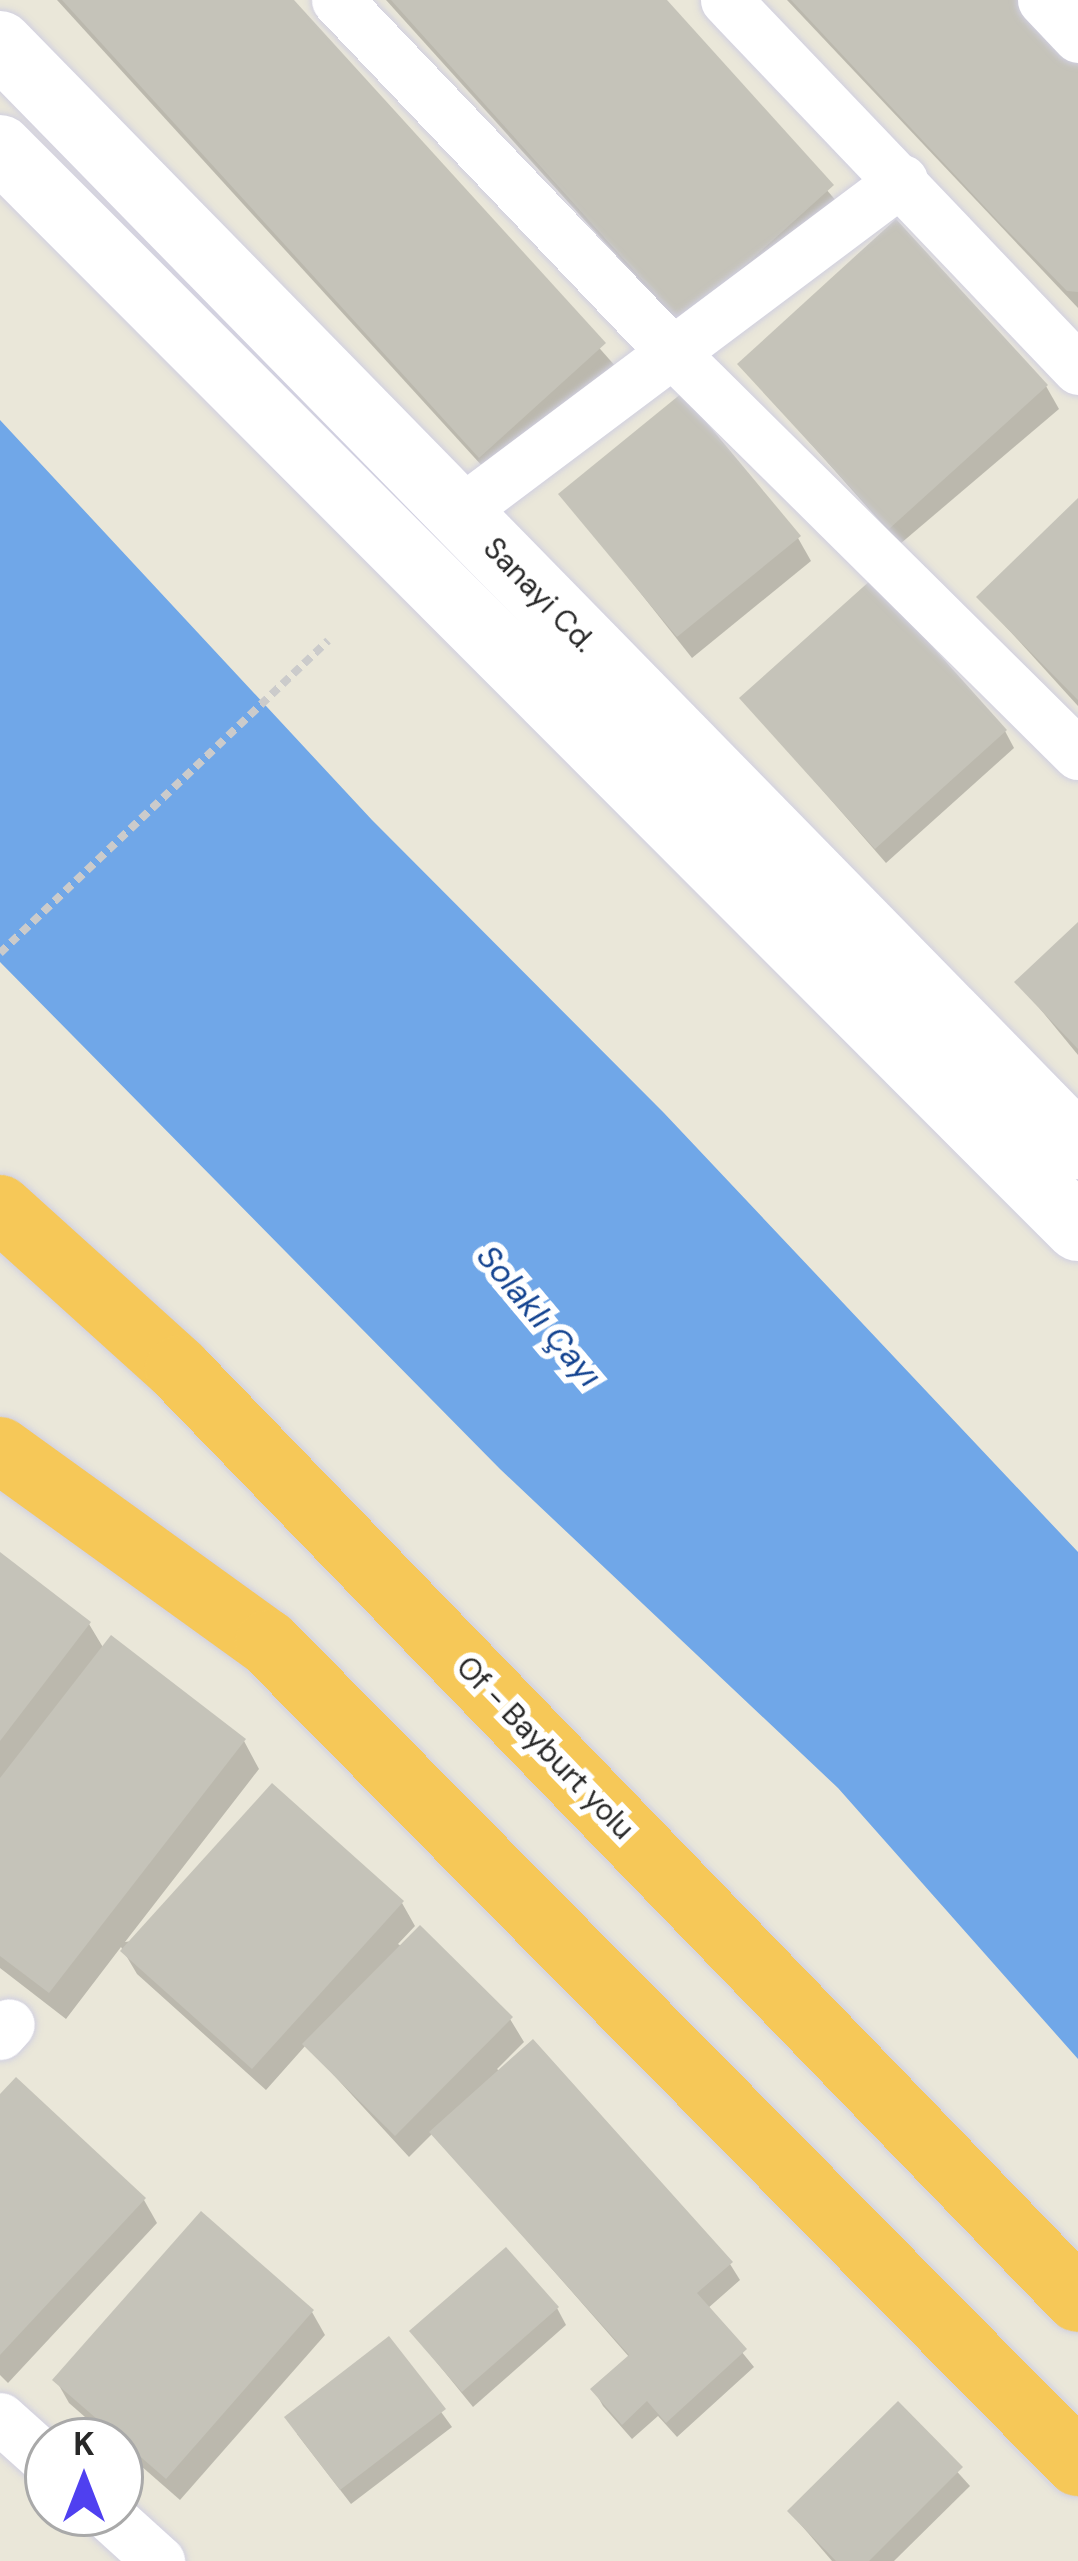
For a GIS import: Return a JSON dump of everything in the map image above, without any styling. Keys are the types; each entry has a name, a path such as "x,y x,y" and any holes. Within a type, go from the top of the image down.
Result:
{"highway":[{"name":"Of - Bayburt yolu","path":"0,1208 178,1369 1078,2299"},
{"path":"0,1450 268,1643 1078,2463"}],"street":[{"path":"337,0 673,353 1078,754"},
{"path":"726,0 1078,369"},
{"path":"1043,0 1078,37"},
{"name":"Sanayi Cd.","path":"0,44 1078,1146"},
{"path":"0,148 1078,1228"},
{"path":"458,513 902,180"},
{"path":"0,2418 24,2440"},
{"path":"132,2537 159,2561"}],"path":[{"path":"0,952 328,641"}],"water":[{"name":"Solaklı Çayı","path":"0,420 372,820 664,1113 1078,1552 1078,2059 838,1788 500,1469 0,962"}],"building":[{"path":"62,0 294,0 606,343 479,458"},
{"path":"391,0 667,0 834,185 681,323"},
{"path":"791,0 1019,0 1078,63 1078,292 1067,291 998,221"},
{"path":"896,219 1048,385 889,529 737,364"},
{"path":"682,393 801,536 677,637 558,494"},
{"path":"1078,498 1078,700 976,597"},
{"path":"872,579 1007,730 875,849 739,698"},
{"path":"1078,922 1078,1049 1014,982"},
{"path":"0,1552 91,1622 0,1741"},
{"path":"111,1635 246,1739 49,1993 0,1956 0,1778"},
{"path":"272,1783 404,1901 252,2069 120,1951"},
{"path":"420,1925 513,2017 395,2136 302,2044"},
{"path":"533,2039 733,2262 697,2293 747,2349 666,2423 647,2401 622,2425 590,2389 629,2355 429,2132"},
{"path":"16,2077 146,2198 0,2355 0,2094"},
{"path":"201,2211 314,2310 166,2479 144,2460 144,2417 95,2417 52,2380"},
{"path":"506,2247 559,2307 462,2392 409,2331"},
{"path":"389,2336 446,2409 340,2490 284,2417"},
{"path":"898,2401 963,2467 869,2561 836,2561 787,2511"}]}
